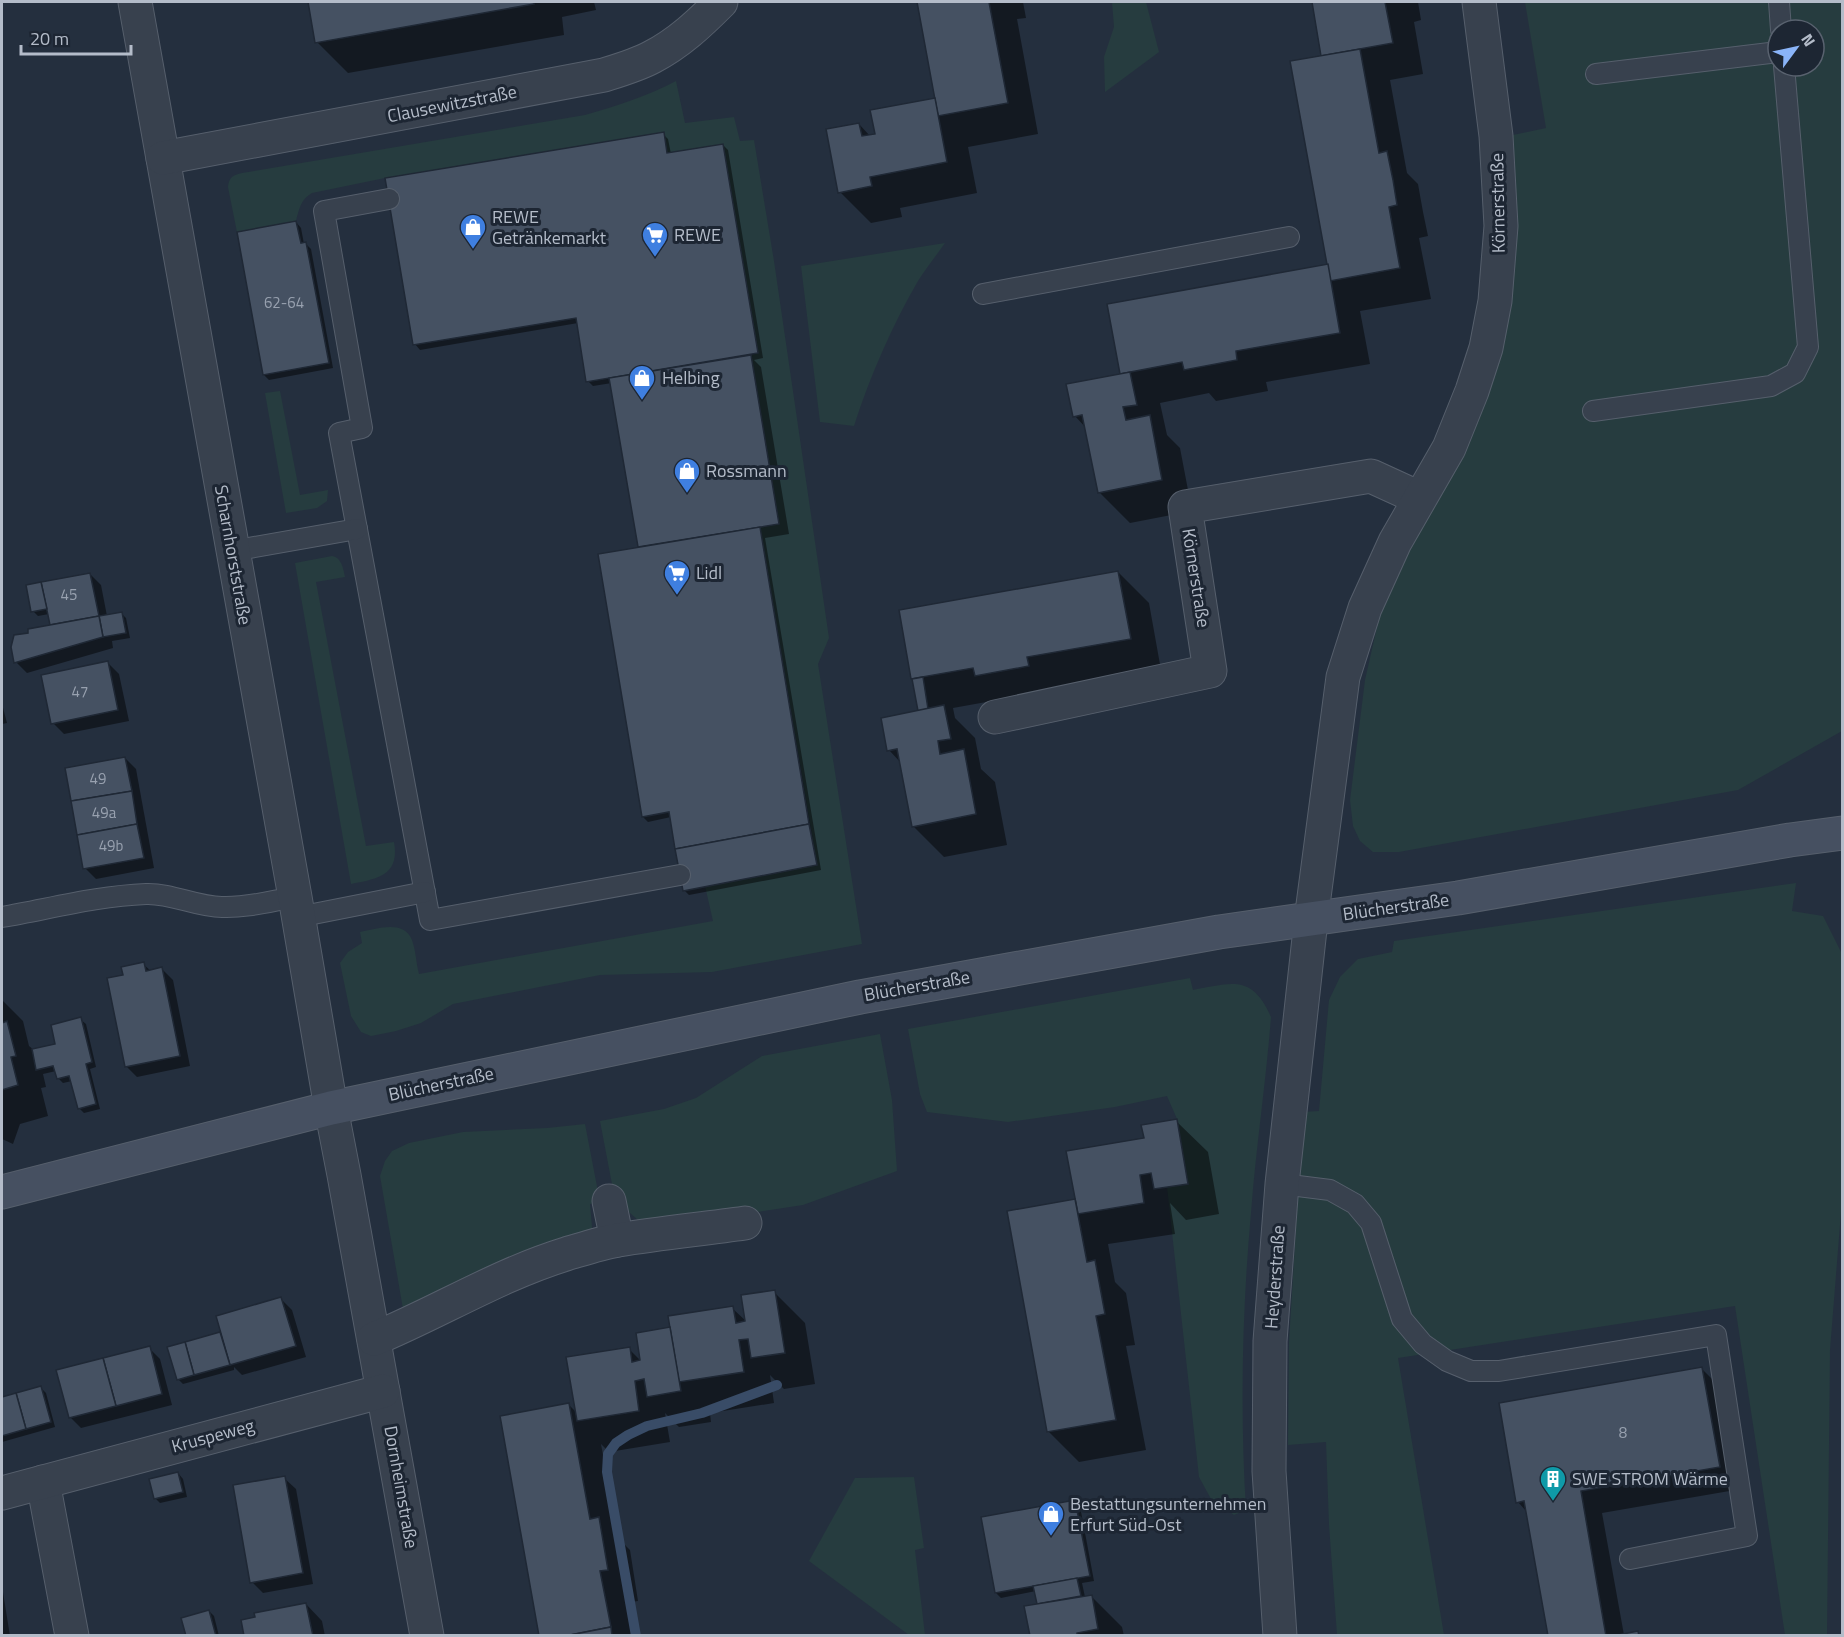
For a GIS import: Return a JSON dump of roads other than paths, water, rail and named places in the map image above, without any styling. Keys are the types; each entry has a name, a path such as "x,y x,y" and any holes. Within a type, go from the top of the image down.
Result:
{"street":[{"name":"Scharnhorststraße","path":"135,2 331,1108"},
{"name":"Clausewitzstraße","path":"163,158 604,75 651,58 676,43 721,2"},
{"name":"Körnerstraße","path":"1311,920 1342,677 1365,608 1395,542 1449,448 1486,348 1495,301 1501,226 1499,181 1496,136 1479,2"},
{"name":"Körnerstraße","path":"995,717 1210,671 1185,507 1371,476 1419,498"},
{"name":"Blücherstraße","path":"2,1192 331,1108 860,996 1220,932 1458,898 1842,832"},
{"name":"Heyderstraße","path":"1281,1635 1269,1471 1270,1341 1282,1184 1311,920"},
{"name":"Dornheimstraße","path":"331,1108 427,1635"},
{"path":"609,1201 617,1240"},
{"path":"374,1339 420,1320 510,1275 564,1255 617,1240 745,1223"},
{"name":"Kruspeweg","path":"2,1493 383,1391"},
{"path":"43,1482 72,1635"}],"lane":[{"path":"1779,2 1780,18"},
{"path":"1596,74 1766,53"},
{"path":"1593,411 1771,386 1795,373 1808,347 1785,78"},
{"path":"388,199 324,211 362,428 339,433 430,920 680,874"},
{"path":"983,294 1289,237"},
{"path":"232,551 357,529"},
{"path":"2,917 103,898 135,895 169,896 221,907 249,905 296,907 425,892"},
{"path":"1282,1184 1330,1190 1355,1204 1371,1223 1402,1319 1423,1344 1447,1361 1471,1371 1499,1371 1716,1335 1747,1536 1630,1559"}],"waterway":[{"path":"636,1636 607,1472 608,1454 616,1443 647,1426 702,1413 777,1385"}],"place":[{"name":"REWE Getränkemarkt","path":"473,250"},
{"name":"REWE","path":"655,258"},
{"name":"Helbing","path":"642,401"},
{"name":"Rossmann","path":"687,494"},
{"name":"Lidl","path":"677,596"},
{"name":"SWE STROM Wärme","path":"1553,1502"},
{"name":"Bestattungsunternehmen Erfurt Süd-Ost","path":"1051,1537"}]}
